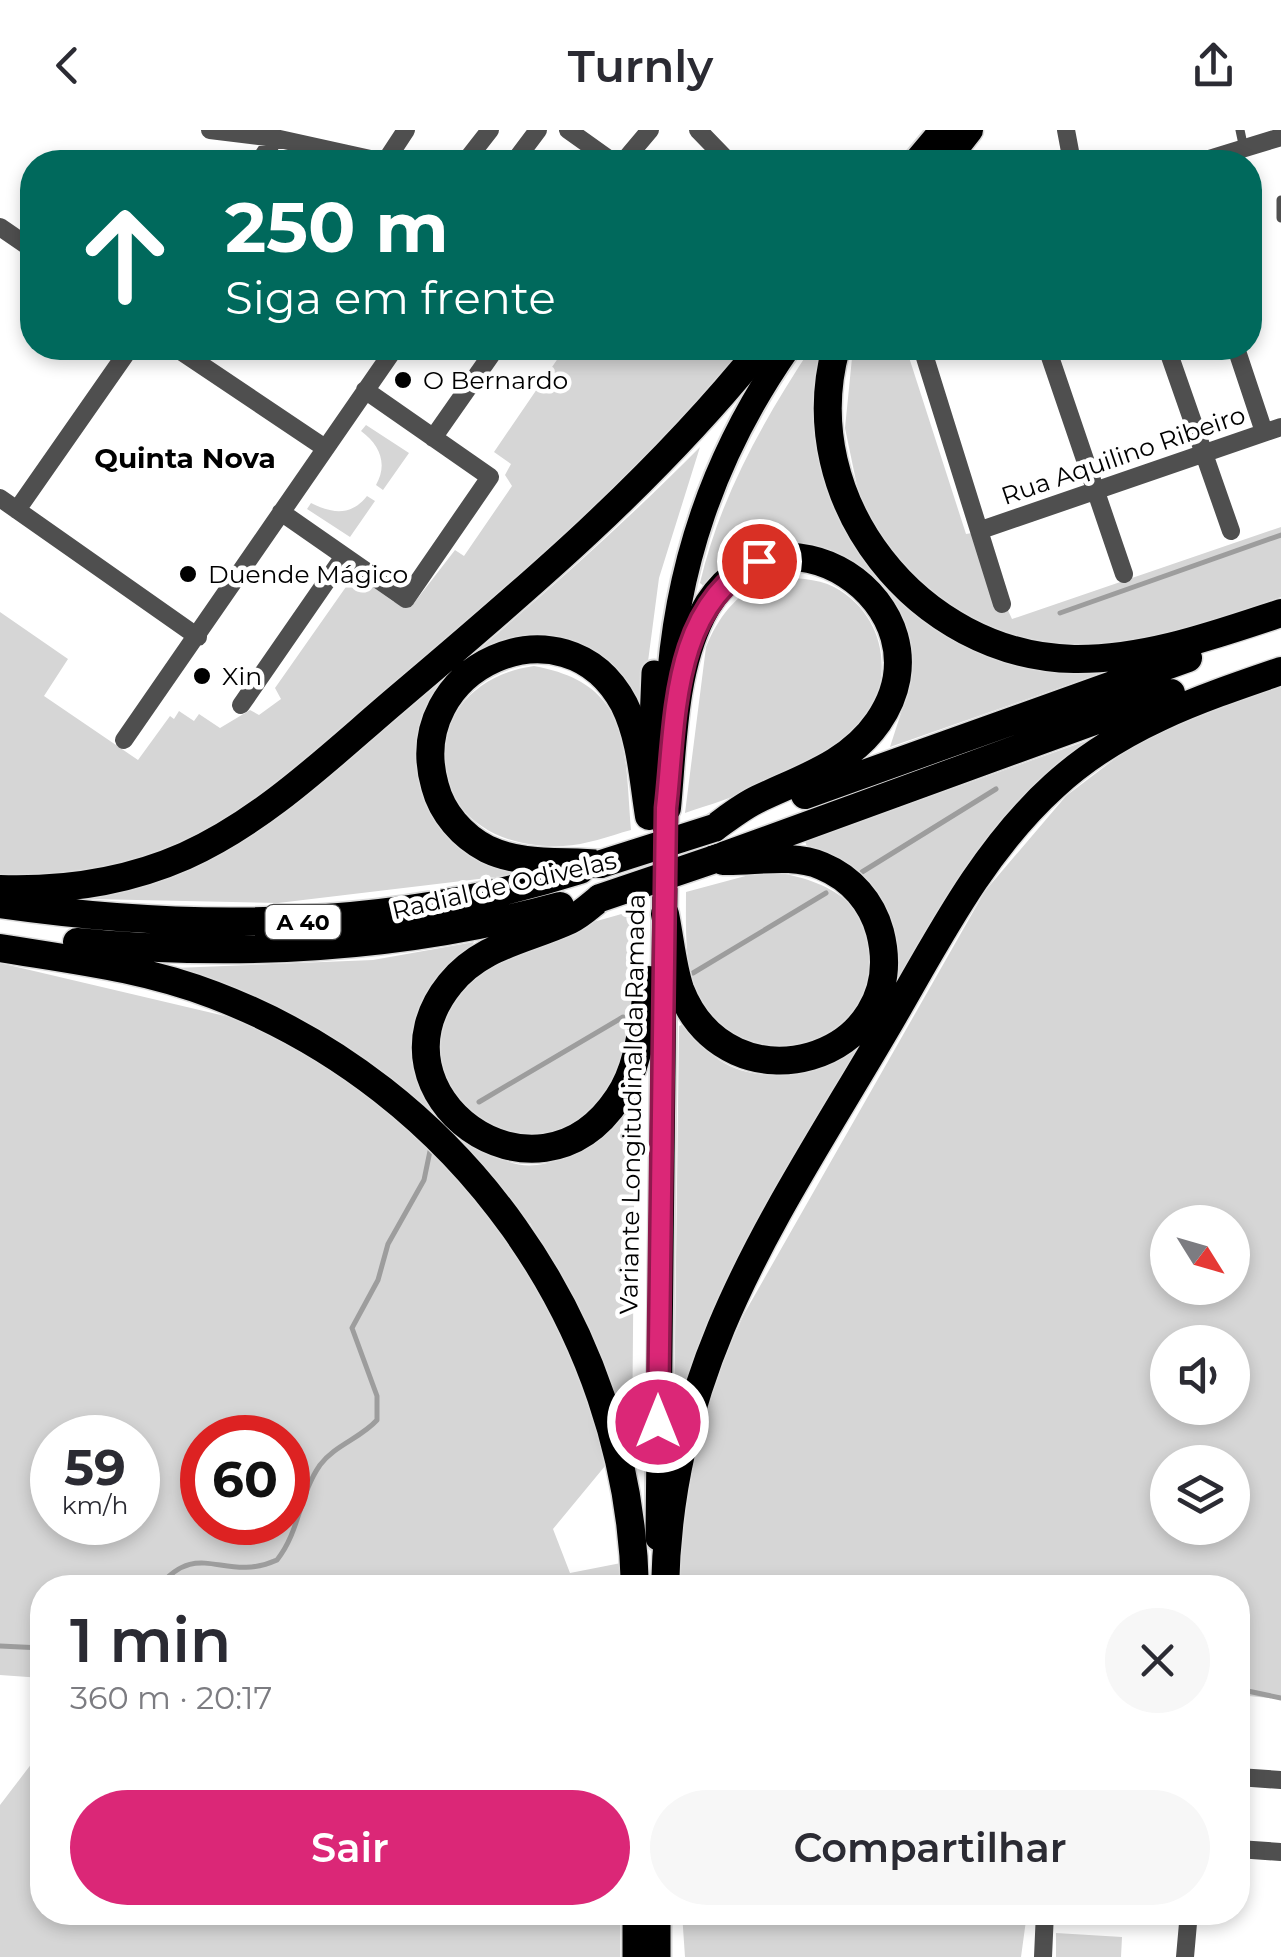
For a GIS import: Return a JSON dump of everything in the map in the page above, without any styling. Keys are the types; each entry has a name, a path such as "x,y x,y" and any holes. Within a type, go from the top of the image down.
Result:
{"highway":[{"path":"952,150 968,130"},
{"path":"0,889 112,880 184,856 245,822 342,746 594,531 687,436 752,360"},
{"path":"833,360 829,380 830,433 852,513 887,569 920,602 955,626 1017,651 1098,658 1160,650 1281,613"},
{"path":"658,812 682,682 695,631 710,602 742,570 759,561 801,557 840,568 872,594 890,626 896,664 888,704 868,735 835,763 754,800 714,828"},
{"name":"Radial de Odivelas","path":"0,904 157,920 305,922 443,905 600,864 714,828 1281,625"},
{"path":"600,864 504,856 474,841 453,821 437,795 430,744 438,712 462,679 499,656 536,649 568,655 600,674 624,706 632,725 658,812"},
{"name":"Radial de Odivelas","path":"0,933 164,949 316,948 430,935 600,898 1281,654"},
{"path":"666,1575 676,1462 692,1398 722,1321 778,1212 961,901 1020,820 1098,750 1159,716 1281,670"},
{"path":"665,914 675,970 686,1000 708,1032 737,1053 767,1062 800,1060 834,1047 863,1022 878,993 884,958 878,924 861,894 837,874 806,860 712,860"},
{"path":"600,898 572,920 486,953 447,987 433,1016 427,1050 439,1096 470,1130 501,1146 533,1150 583,1133 608,1111 626,1083 649,980"},
{"path":"0,948 114,966 244,1007 361,1073 458,1156 522,1236 581,1343 622,1470 634,1575"}],"main road":[{"path":"925,150 942,130"},
{"name":"Variante Longitudinal da Ramada","path":"657,1575 665,914 655,659 671,560 713,444 763,360"},
{"name":"Variante Longitudinal da Ramada","path":"643,1575 649,980 673,629 690,550 716,472 746,413 780,360"},
{"path":"635,1925 635,1957"},
{"path":"658,1925 658,1957"}],"street":[{"path":"210,130 243,132 330,150"},
{"path":"568,130 597,150"},
{"path":"698,130 717,150"},
{"path":"1242,139 1277,135"},
{"path":"267,150 276,138"},
{"path":"17,510 122,360"},
{"path":"194,360 325,448"},
{"path":"124,740 386,360"},
{"path":"433,438 488,360"},
{"path":"926,360 1002,604"},
{"path":"1052,360 1124,574"},
{"path":"1172,360 1231,531"},
{"path":"1241,360 1272,430"},
{"path":"281,512 406,598 490,477 365,390"},
{"name":"Rua Aquilino Ribeiro","path":"981,530 1272,430"},
{"path":"0,498 198,637"},
{"path":"241,706 344,556"},
{"path":"1250,1778 1281,1780"},
{"path":"1250,1851 1281,1852"},
{"path":"1042,1957 1044,1925"},
{"path":"1185,1957 1187,1925"}],"lane":[{"path":"1281,200 1281,218"}],"shaded area":[{"path":"557,360 738,360 656,459 286,782 218,826 145,862 92,874 0,879 0,612 68,659 44,696 138,760 170,716 174,719 179,711 194,721 199,714 220,728 250,710 259,715 281,699 275,688 355,574 394,602 414,603 455,550 464,556 512,486 505,475 511,464 494,452"},
{"path":"803,360 827,360 821,398 888,584 1096,671 1096,675 890,747 910,685 910,640 898,610 865,570 824,548 775,546 710,591 700,583 731,490"},
{"path":"852,360 910,360 966,534 972,533 1012,619 1281,527 1281,597 1178,632 1109,648 1051,649 972,627 912,583 861,505 845,428"},
{"path":"366,425 409,453 383,490 376,485 380,455 361,431"},
{"path":"700,447 659,578 642,707 613,673 519,644 421,739 423,789 436,818 471,854 513,875 278,903 90,899 154,881 204,859 318,784 551,587"},
{"path":"367,496 375,501 350,537 307,509 311,503 334,511 348,510"},
{"path":"774,577 827,584 854,601 878,639 882,660 874,704 863,724 846,741 811,763 769,783 685,813 706,647 732,604"},
{"path":"534,666 566,675 590,688 606,704 623,746 631,830 563,846 513,841 477,823 454,796 444,765 447,732 463,703 492,679"},
{"path":"1281,686 1281,1699 1250,1696 1250,1575 676,1575 682,1503 710,1389 744,1314 985,891 1066,796 1129,748 1170,725"},
{"path":"1100,736 1007,825 674,1421 679,1026 687,1022 705,1048 729,1065 756,1074 785,1074 814,1067 841,1054 865,1034 893,992 898,975 896,947 892,927 808,850 805,841"},
{"path":"764,871 809,880 846,900 860,915 872,955 864,992 847,1022 830,1034 787,1052 739,1040 712,1019 694,987 687,950 686,892"},
{"path":"635,910 630,1027 626,1051 610,1089 576,1122 539,1135 503,1130 471,1112 449,1084 440,1048 449,1010 480,971 533,941"},
{"path":"474,942 417,1041 490,1150 516,1164 555,1161 592,1139 635,1097 632,1449 628,1451 579,1310 530,1223 527,1225 476,1162 175,972 175,968 373,960"},
{"path":"0,963 242,1020 289,1041 380,1102 471,1188 557,1314 610,1460 553,1529 570,1573 621,1563 621,1575 30,1575 30,1677 0,1675"},
{"path":"30,1766 30,1925 620,1925 620,1957 0,1957 0,1805"},
{"path":"683,1925 1025,1925 1021,1957 685,1957"},
{"path":"1056,1933 1122,1937 1121,1957 1056,1957"}],"waterway":[{"path":"1060,613 1281,535"},
{"path":"862,872 996,789"},
{"path":"693,973 826,893"},
{"path":"479,1102 623,1017"},
{"path":"170,1575 186,1565 199,1563 242,1567 277,1560 320,1465 377,1420 377,1396 352,1328 378,1280 388,1244 424,1180 430,1151"},
{"path":"0,1646 30,1647"},
{"path":"1250,1692 1281,1698"}],"place":[{"name":"O Bernardo","path":"403,380"},
{"name":"Duende Mágico","path":"188,574"},
{"name":"Xin","path":"202,676"}],"district":[{"name":"Quinta Nova","path":"185,458"}],"route":[{"path":"658,1422 666,808 677,708 688,654 702,616 724,586 759,561"}]}
